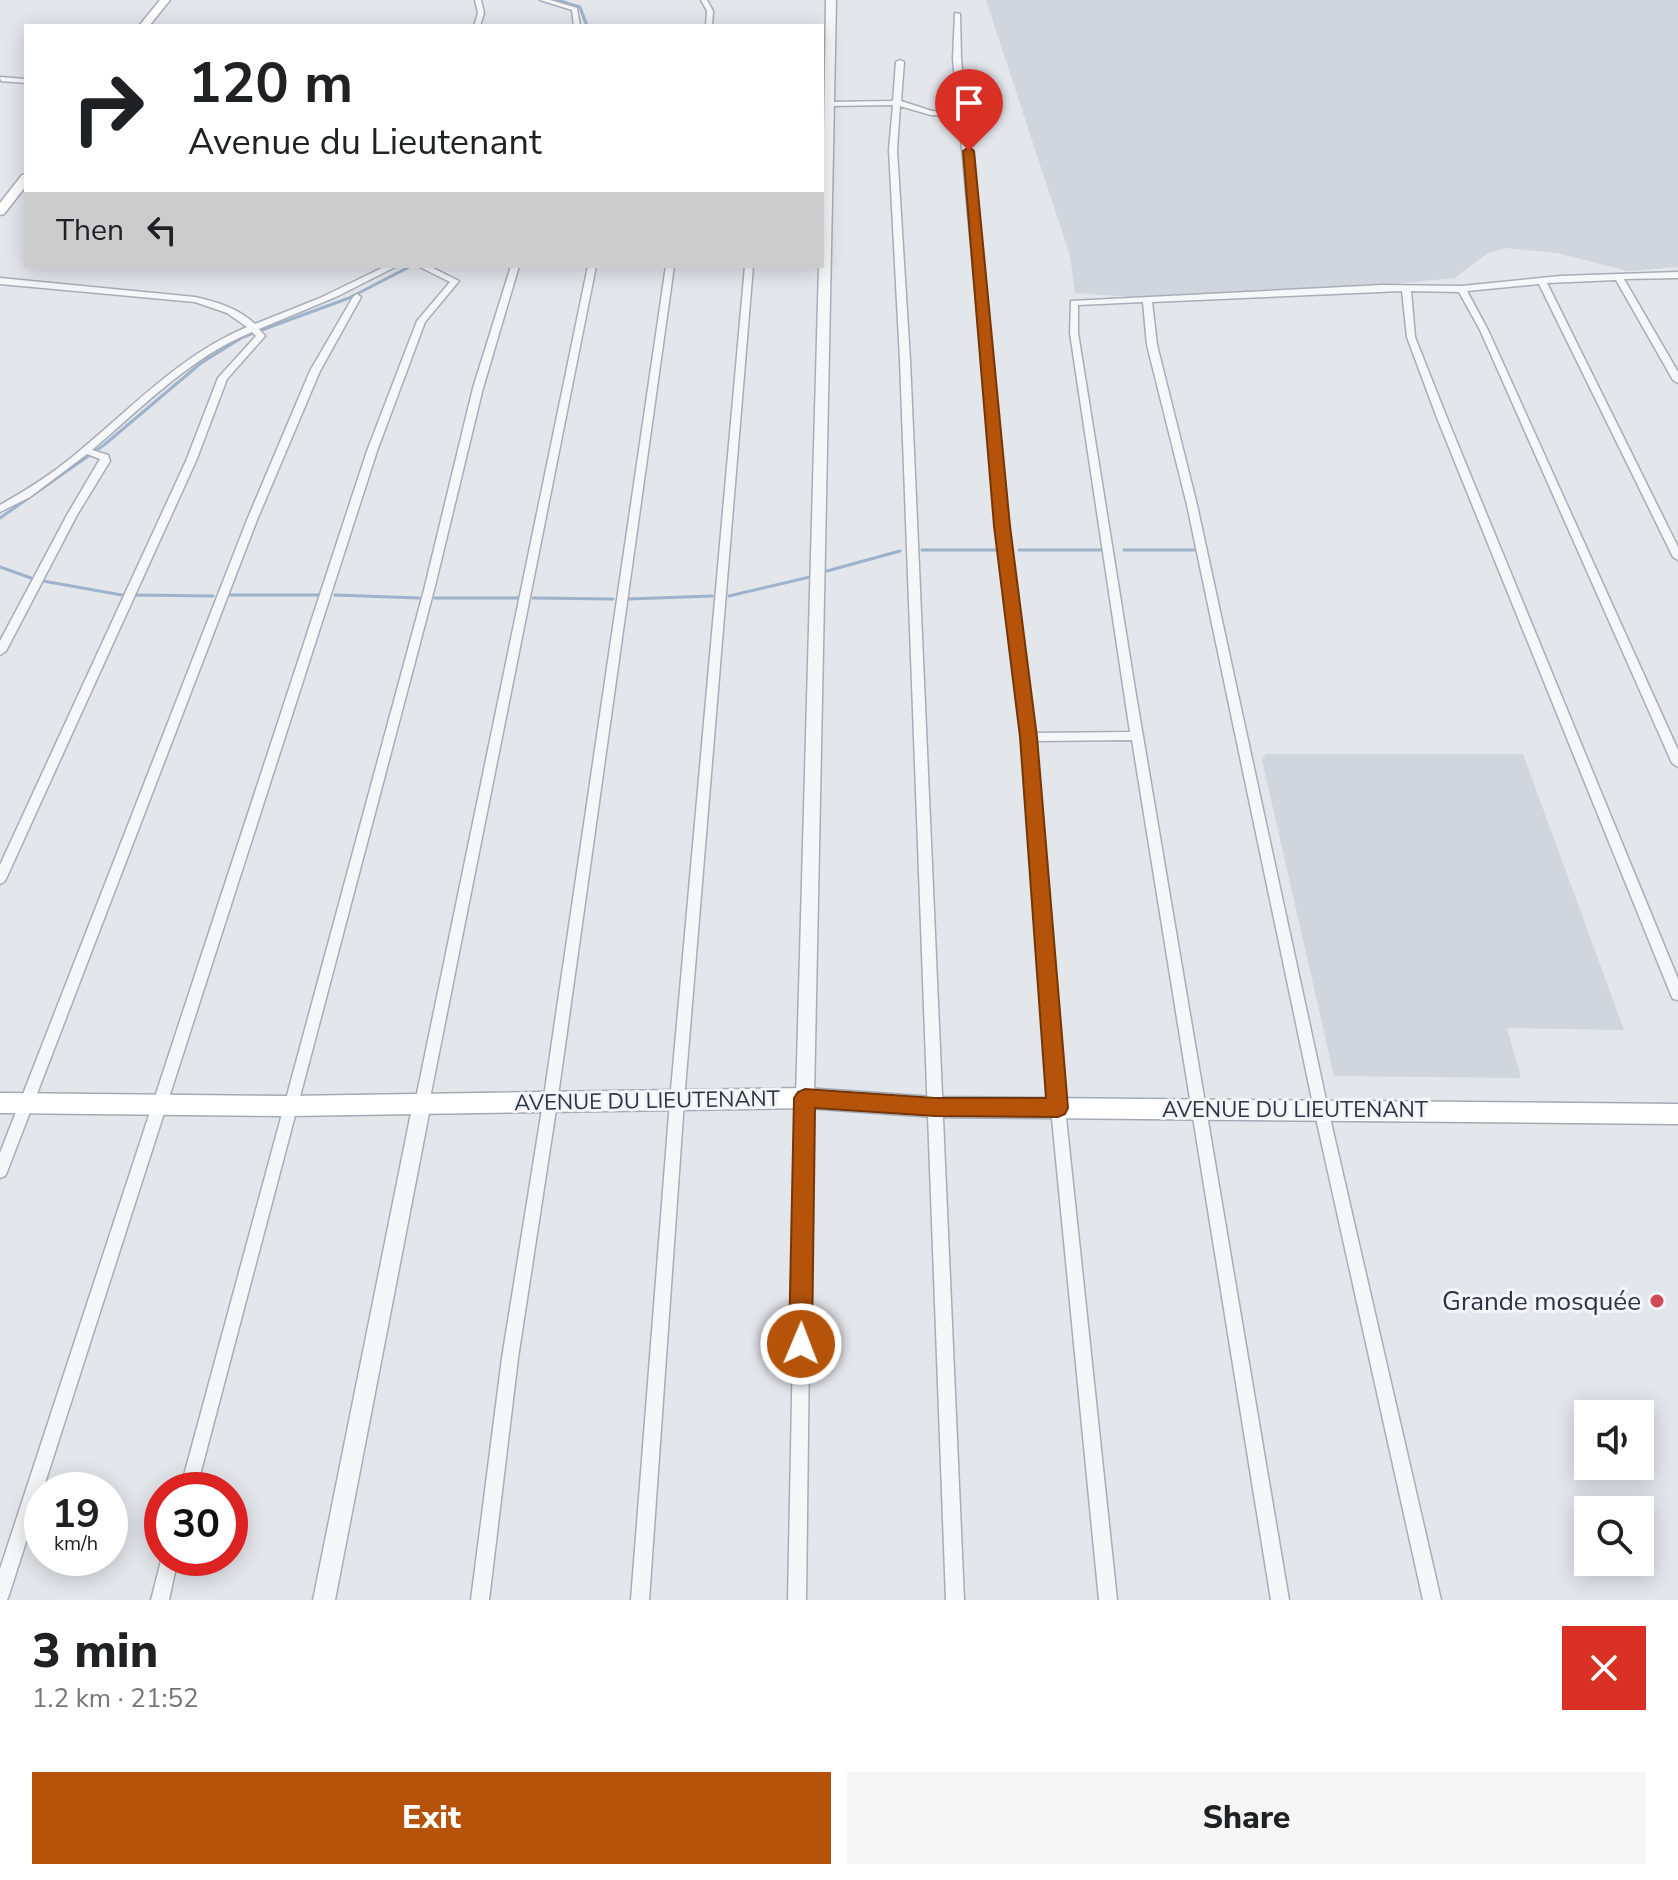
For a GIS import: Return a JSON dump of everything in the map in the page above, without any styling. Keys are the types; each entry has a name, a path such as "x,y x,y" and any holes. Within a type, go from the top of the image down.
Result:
{"main road":[{"path":"146,24 165,0"},
{"path":"0,211 24,183"},
{"name":"AVENUE DU LIEUTENANT","path":"0,1103 289,1106 805,1098 935,1107 1678,1114"}],"street":[{"path":"478,0 481,13 478,24"},
{"path":"543,0 575,9 577,24"},
{"path":"704,0 710,11 709,24"},
{"path":"797,1600 805,1098 831,0"},
{"path":"957,14 957,59 1002,526 1029,737 1058,1108 1108,1600"},
{"path":"900,62 893,150 905,360 955,1600"},
{"path":"1,79 24,81"},
{"path":"830,104 898,103 931,113 963,114"},
{"path":"0,509 91,453 190,362 389,268"},
{"path":"0,1595 162,1106 380,428 421,321 455,281 426,268"},
{"path":"193,1472 429,590 478,388 514,268"},
{"path":"324,1600 592,268"},
{"path":"480,1600 510,1358 550,1103 670,268"},
{"path":"640,1600 677,1101 749,268"},
{"path":"1280,1600 1138,736 1073,309 1078,301 1406,288 1462,289 1678,275"},
{"path":"1620,280 1678,380"},
{"path":"0,281 195,298 227,307 255,330 256,345 223,378 191,461 0,879"},
{"path":"1542,282 1678,557"},
{"path":"1406,288 1411,337 1442,418 1678,995"},
{"path":"1462,289 1484,330 1678,763"},
{"path":"0,1172 252,520 315,371 357,297"},
{"path":"1147,299 1152,345 1192,505 1321,1109 1432,1600"},
{"path":"0,651 72,515 105,461 91,453"},
{"path":"1029,737 1138,736"},
{"path":"160,1600 166,1576"}],"shaded area":[{"path":"986,0 1678,0 1678,267 1628,271 1557,253 1506,248 1488,253 1455,278 1380,285 1134,297 1075,293 1070,256"},
{"path":"1266,754 1523,754 1624,1030 1507,1028 1521,1078 1334,1076 1262,760"}],"waterway":[{"path":"557,0 580,7 586,24"},
{"path":"0,518 104,445 201,363 243,337 349,298 407,268"},
{"path":"922,550 999,550"},
{"path":"1019,550 1105,550"},
{"path":"1124,550 1196,550"},
{"path":"827,571 900,551"},
{"path":"0,567 31,578"},
{"path":"729,596 810,577"},
{"path":"43,581 122,595"},
{"path":"134,595 213,596"},
{"path":"230,595 319,595"},
{"path":"335,595 419,598"},
{"path":"628,599 712,596"},
{"path":"435,598 519,598"},
{"path":"533,598 613,599"}],"place":[{"name":"Grande mosquée","path":"1657,1301"}],"route":[{"path":"801,1344 805,1098 935,1107 1058,1108 1029,737 1002,526 969,151"}]}
